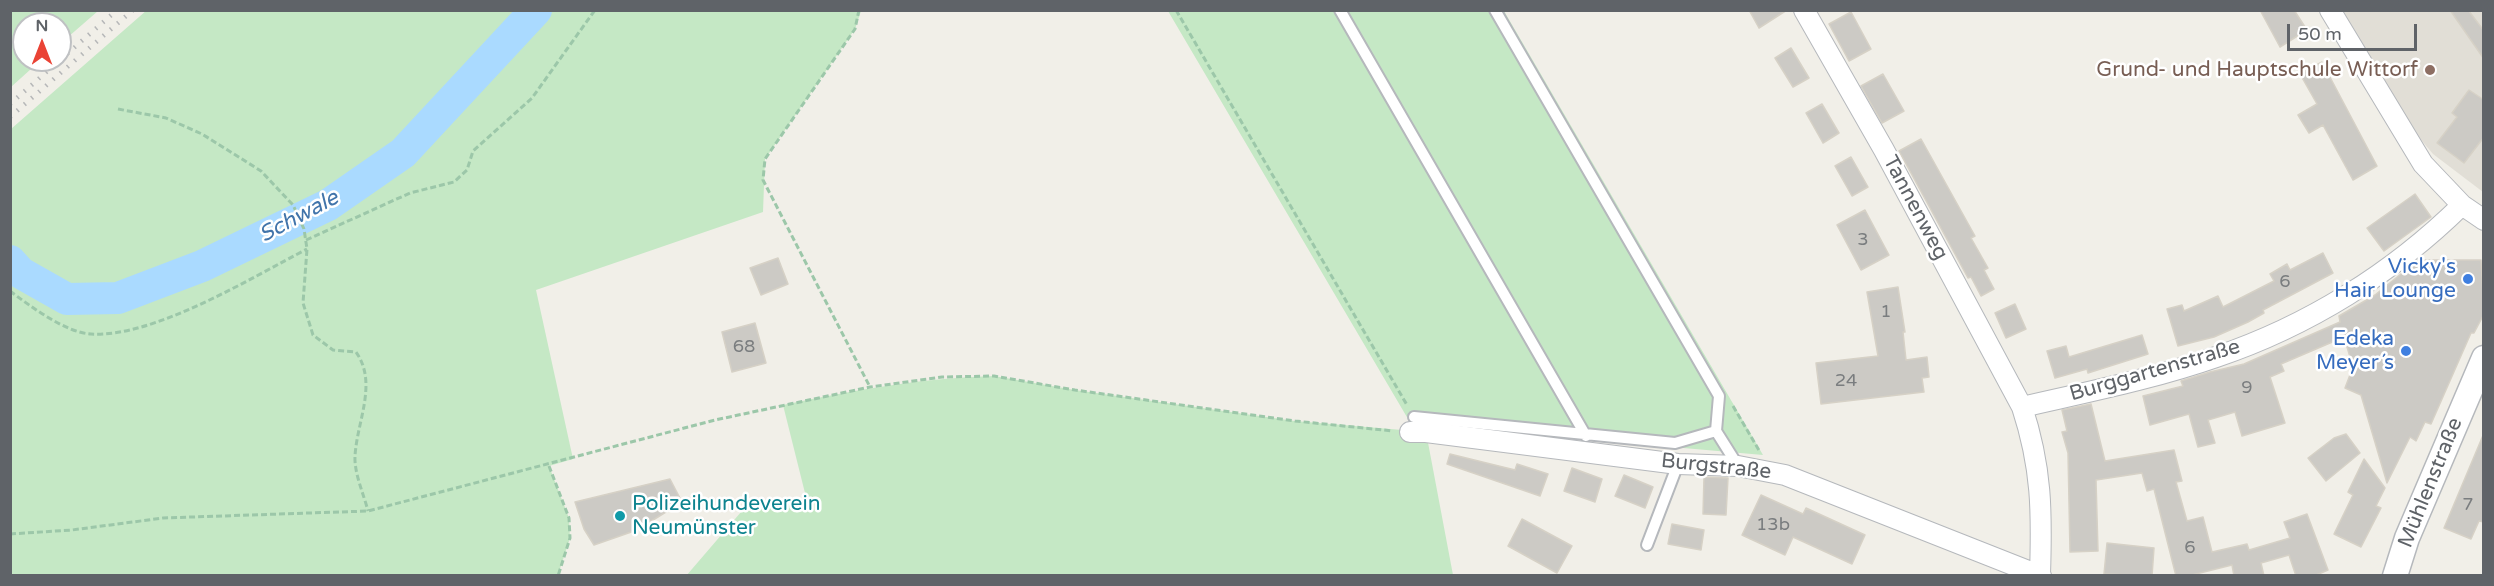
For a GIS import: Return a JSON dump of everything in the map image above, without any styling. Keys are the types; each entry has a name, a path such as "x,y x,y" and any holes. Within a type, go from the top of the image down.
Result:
{"street":[{"name":"Tannenweg","path":"1804,10 1884,150 2022,407"},
{"path":"2330,10 2423,164 2462,205 2484,220"},
{"name":"Burggartenstraße","path":"2022,407 2161,374 2217,357 2276,333 2325,309 2391,267 2429,238 2462,205"},
{"name":"Mühlenstraße","path":"2395,576 2407,538 2484,358"},
{"path":"2022,407 2037,465 2042,506 2040,575"},
{"name":"Burgstraße","path":"1412,425 1426,432 1678,464 1738,466 1785,475 2040,575"}],"lane":[{"path":"1340,10 1586,436"},
{"path":"1495,10 1719,396 1716,431 1738,466"},
{"path":"1412,425 1675,443 1716,431"},
{"path":"1647,545 1678,464"}],"path":[{"path":"306,240 410,193 454,182 467,170 473,151 532,98 595,10"},
{"path":"859,10 855,29 765,159 763,180 870,387"},
{"path":"1176,10 1412,425"},
{"path":"118,109 166,118 202,134 261,171 293,205 304,229 306,240 303,303 313,335 333,350 356,352 365,364 366,386 355,458 368,511"},
{"path":"10,291 42,315 89,334 134,329 204,303 307,249"},
{"path":"10,534 72,530 163,518 368,511 549,466 715,420 870,387 942,377 994,376 1075,390 1295,421 1412,425"},
{"path":"549,466 569,518 570,538 558,576"}],"shaded area":[{"name":"Grund- und Hauptschule Wittorf","path":"2340,11 2483,11 2483,192 2433,154 2412,129"}],"green space":[{"path":"11,10 98,10 72,34 72,12 12,12 12,72 28,72 11,87"},
{"path":"147,10 861,11 855,29 765,159 763,212 536,290 573,459 549,466 569,518 570,538 558,575 11,575 11,129"},
{"path":"1168,11 1504,11 1763,455 1411,424"},
{"path":"994,376 1075,390 1295,421 1426,432 1453,575 686,576 741,512 807,501 783,405 888,386 941,379"}],"building":[{"path":"1749,10 1787,10 1759,28"},
{"path":"2260,10 2294,10 2307,30 2280,47"},
{"path":"2450,10 2468,10 2484,31 2484,59"},
{"path":"1851,12 1871,49 1849,61 1829,24"},
{"path":"1791,48 1809,78 1793,87 1775,58"},
{"path":"2322,62 2377,166 2353,180 2323,125 2309,133 2298,115 2317,104 2300,74"},
{"path":"1883,74 1904,111 1882,123 1861,86"},
{"path":"2469,90 2484,100 2484,137 2464,163 2437,143 2457,117 2452,113"},
{"path":"1822,104 1839,133 1823,143 1806,113"},
{"path":"1921,139 1975,236 1971,238 1988,268 1984,270 1994,289 1981,296 1971,277 1968,278 1899,151"},
{"path":"1851,157 1868,187 1852,196 1835,166"},
{"path":"2415,194 2431,217 2384,251 2367,228"},
{"path":"1865,210 1889,255 1861,270 1837,225"},
{"path":"2323,253 2333,273 2263,310 2264,313 2248,322 2214,337 2178,346 2167,309 2182,305 2184,311 2218,296 2223,307 2274,281 2270,274 2287,264 2290,270"},
{"path":"778,258 788,284 761,295 750,268"},
{"path":"2418,260 2481,260 2484,314 2474,333 2471,333 2431,424 2425,422 2416,441 2410,437 2387,483 2361,395 2345,388 2353,367 2344,337 2281,364 2284,371 2270,377 2285,423 2242,436 2235,412 2208,420 2215,443 2198,447 2189,414 2150,425 2143,396 2183,386 2181,381 2244,364 2340,322 2339,316 2375,295"},
{"path":"1898,287 1905,332 1903,332 1906,360 1927,357 1929,377 1922,378 1924,392 1821,404 1816,363 1878,356 1867,292"},
{"path":"2015,304 2026,329 2006,338 1995,313"},
{"path":"755,323 766,363 732,372 722,332"},
{"path":"2142,335 2148,354 2088,373 2087,369 2055,378 2047,351 2066,346 2069,357"},
{"path":"2091,404 2105,461 2174,450 2182,481 2176,482 2187,521 2203,517 2212,552 2247,544 2249,550 2290,538 2284,522 2307,514 2328,570 2314,576 2296,576 2289,555 2261,563 2264,576 2234,576 2232,565 2188,576 2176,576 2154,489 2147,491 2142,473 2096,480 2098,551 2070,552 2068,453 2062,432 2067,431 2062,410"},
{"path":"2484,433 2484,522 2479,521 2471,539 2444,528"},
{"path":"2346,434 2360,453 2326,481 2308,458 2334,438"},
{"path":"1450,454 1515,470 1517,464 1548,474 1540,496 1447,464"},
{"path":"2364,459 2385,488 2376,506 2381,508 2361,547 2334,534 2353,495 2348,492"},
{"path":"1572,468 1602,479 1595,502 1564,491"},
{"path":"1624,475 1653,487 1645,508 1615,496"},
{"path":"1704,477 1728,478 1726,515 1703,514"},
{"name":"Polizeihundeverein Neumünster","path":"670,479 682,502 637,530 594,545 584,529 575,502"},
{"path":"1761,495 1803,514 1806,508 1865,535 1852,564 1793,537 1785,555 1742,535"},
{"path":"1522,519 1572,546 1557,573 1508,546"},
{"path":"1672,524 1704,530 1701,550 1668,544"},
{"path":"2107,543 2154,548 2152,576 2104,574"}],"waterway":[{"name":"Schwale","path":"10,261 21,273 67,299 118,298 202,266 328,205 403,153 536,10"}],"railway":[{"path":"10,104 117,10"},
{"path":"10,117 133,10"}],"place":[{"name":"Grund- und Hauptschule Wittorf","path":"2430,70"},
{"name":"Vicky's Hair Lounge","path":"2468,279"},
{"name":"Edeka Meyer´s","path":"2406,351"},
{"name":"Polizeihundeverein Neumünster","path":"620,516"}]}
